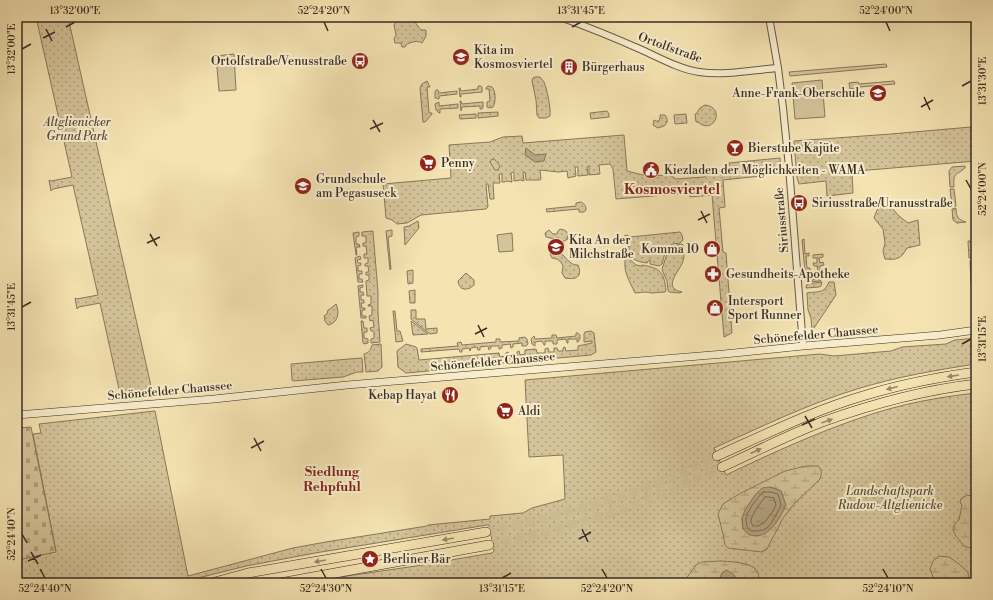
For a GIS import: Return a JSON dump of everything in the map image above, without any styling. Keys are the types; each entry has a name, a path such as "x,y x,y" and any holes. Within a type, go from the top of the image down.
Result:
{"highway":[{"path":"717,456 784,425 818,411 865,395 930,379 976,372"},
{"path":"722,467 822,422 864,408 898,398 976,384"},
{"path":"211,583 248,573 486,532"},
{"path":"280,583 489,545"}],"main road":[{"name":"Schönefelder Chaussee","path":"17,415 347,385 940,335 973,330"}],"street":[{"name":"Ortolfstraße","path":"560,17 596,30 664,60 691,70 724,73 778,68"},
{"name":"Siriusstraße","path":"769,17 778,68 789,166 803,346"}],"green space":[{"name":"Altglienicker Grund Park","path":"36,17 68,17 153,395 121,398 100,303 79,307 77,309 75,298 77,299 98,295 73,185 53,189 51,191 49,180 51,181 72,177"},
{"path":"410,19 415,22 421,30 426,30 426,36 422,43 414,42 402,47 401,43 395,43 394,39 396,35 394,25 400,20"},
{"path":"234,54 236,90 219,91 216,56"},
{"path":"886,64 887,67 790,76 789,72"},
{"path":"535,77 540,77 544,82 546,89 550,116 546,118 539,118 537,115 532,81"},
{"path":"822,80 825,117 795,119 792,83"},
{"path":"427,81 430,87 427,87 429,113 432,114 425,122 423,122 420,88 422,84"},
{"path":"894,81 895,84 850,89 849,83 858,82 859,84"},
{"path":"478,86 482,87 482,92 461,94 460,97 459,88 461,91 478,89"},
{"path":"488,86 492,87 495,97 493,107 489,108 487,107 487,102 490,101 489,89 486,89"},
{"path":"436,90 438,90 439,93 457,91 457,94 439,96 439,99 435,98"},
{"path":"460,101 462,104 483,102 483,107 480,109 480,106 462,107 461,111"},
{"path":"439,102 439,106 458,104 458,108 440,109 439,113 436,110 435,104"},
{"path":"705,105 715,110 716,115 715,120 709,126 696,122 695,114"},
{"path":"607,111 609,117 591,119 590,113"},
{"path":"498,112 498,116 478,118 478,113"},
{"path":"476,114 476,118 460,119 459,115"},
{"path":"686,114 687,123 675,124 674,115"},
{"path":"660,115 665,115 667,121 664,126 658,128 653,125 654,120 659,121"},
{"path":"971,127 973,132 976,161 857,171 857,173 852,173 853,193 827,196 826,181 799,184 797,178 794,141"},
{"path":"624,135 627,171 647,176 670,175 676,179 704,177 708,172 730,170 729,163 780,158 781,174 723,180 725,207 719,208 723,252 726,253 732,333 724,337 712,195 690,197 689,193 616,199 613,169 610,164 599,165 600,174 589,175 589,166 587,167 588,175 578,176 578,167 575,167 576,176 568,178 567,171 558,172 540,170 540,180 526,180 525,172 523,172 524,181 514,181 514,172 511,173 512,182 502,182 502,174 499,174 500,183 493,183 494,199 490,199 488,184 486,184 488,207 486,209 421,215 407,223 397,224 386,218 383,184 451,178 449,145 490,142 503,137 522,136 523,143"},
{"path":"492,159 499,164 500,167 498,170 495,170 490,162"},
{"path":"965,166 965,168 955,177 954,187 950,187 949,171 952,167"},
{"path":"950,189 954,189 956,206 952,206"},
{"path":"581,202 585,206 586,210 584,212 579,212 579,209 547,212 546,209 576,206 576,203"},
{"path":"882,206 890,206 908,223 918,220 920,245 907,248 901,257 896,259 885,259 883,251 885,243 883,229 874,218 877,210"},
{"path":"956,208 958,217 966,222 957,223 953,220 952,209"},
{"path":"418,221 419,228 405,245 404,227"},
{"path":"560,229 567,232 568,239 562,242 546,237 545,233 549,230 553,234 557,234"},
{"path":"392,230 392,236 388,237 390,270 386,231"},
{"path":"373,231 380,342 371,343 371,339 374,338 374,331 371,331 370,328 374,327 373,320 370,321 369,316 372,315 372,306 368,306 371,304 371,296 367,296 366,281 369,280 369,275 366,275 366,272 369,272 368,266 365,266 365,264 368,263 368,258 364,258 364,254 367,254 366,246 363,246 363,243 366,243 366,236 362,236 362,232"},
{"path":"359,232 359,236 356,237 356,244 359,244 360,247 356,247 356,255 353,233"},
{"path":"680,232 683,240 680,243 672,244 665,253 662,264 659,266 650,264 650,260 647,263 632,258 630,256 628,242 624,236 627,235 630,237"},
{"path":"512,233 513,251 499,252 497,235"},
{"path":"804,239 805,254 809,253 809,256 806,256 807,268 810,268 810,270 807,271 807,276 811,276 811,280 818,279 821,281 806,282 802,240"},
{"path":"968,241 972,241 973,258 969,258"},
{"path":"682,244 684,259 672,283 676,290 682,292 669,292 667,281 662,269 667,254 672,246"},
{"path":"553,251 561,254 574,265 578,265 580,272 578,277 565,278 562,273 563,266 561,262 552,258 550,254"},
{"path":"823,254 823,257 819,258 820,263 823,262 824,265 820,266 820,271 818,271 817,266 814,266 813,263 817,263 817,258 813,258 813,255"},
{"path":"360,256 361,259 357,260 358,263 361,263 361,265 358,266 358,271 362,271 362,274 359,274 359,279 362,279 363,282 358,282 355,258"},
{"path":"626,256 636,265 653,268 660,272 663,275 666,291 635,293 628,279 625,266"},
{"path":"974,260 976,284 972,284 970,261"},
{"path":"413,270 413,283 408,284 407,271"},
{"path":"466,273 474,280 474,285 464,289 460,287 458,281"},
{"path":"822,282 821,286 819,287 806,288 807,284"},
{"path":"829,282 834,282 836,295 812,331 811,318 808,310 807,293 823,290"},
{"path":"363,285 363,287 360,288 360,292 363,292 364,295 361,295 361,300 364,300 364,303 361,303 362,308 365,308 365,310 362,310 362,316 366,316 366,318 361,318 358,286"},
{"path":"415,290 415,303 410,303 409,291"},
{"path":"336,304 338,314 336,320 328,325 324,316 327,314 328,310"},
{"path":"411,310 416,310 416,319 425,319 426,329 437,328 437,333 430,334 411,319"},
{"path":"393,311 395,311 397,331 400,331 403,341 396,342"},
{"path":"361,321 363,321 364,328 367,328 367,332 364,332 364,338 368,339 368,343 364,344 363,343"},
{"path":"411,321 428,334 413,335"},
{"path":"591,331 594,333 596,352 591,355 406,373 398,367 397,351 406,344 417,348 419,360 499,353 500,357 506,356 506,353 508,352 509,356 517,355 517,352 519,351 520,355 525,354 525,350 536,349 537,353 545,353 545,349 548,348 549,352 554,352 554,348 557,348 558,351 563,351 563,348 565,347 566,351 578,350 578,346 592,343 592,341 584,342 585,332"},
{"path":"576,333 580,335 578,342 577,339 568,339 567,343 566,339 557,340 557,344 553,344 553,341 545,341 544,345 542,341 535,342 535,346 532,344 531,339 534,336 535,339 552,338 552,335 556,335 557,338 576,336"},
{"path":"525,337 528,344 526,346 522,346 522,343 513,344 513,347 511,348 510,344 502,345 502,348 499,349 499,346 491,346 489,350 488,346 480,347 480,350 478,350 477,347 471,348 470,351 469,348 462,349 462,352 460,352 459,349 421,352 421,349 458,346 457,343 461,342 462,345 496,342 496,339 500,339 500,342 519,341 519,338"},
{"name":"Landschaftspark Rudow-Altglienicke","path":"976,338 976,364 916,374 857,389 803,409 714,448 726,475 795,443 866,416 920,402 976,393 976,583 466,583 462,580 445,583 306,583 492,553 494,551 489,525 487,525 315,553 246,566 178,583 17,583 17,560 56,551 33,434 41,433 39,424 155,411 188,576 293,548 428,525 490,519 490,516 523,513 532,508 565,499 563,455 529,457 525,380 820,354 834,356 891,351 902,347 946,344 955,340"},
{"path":"381,344 382,367 378,371 366,372 364,354 370,351 372,345"},
{"path":"362,358 363,372 357,372 343,377 292,380 291,364"},
{"path":"31,427 56,552 17,560 17,428"},
{"path":"806,466 818,466 821,473 820,479 795,503 783,518 767,549 762,552 728,548 725,545 718,514 723,504 741,493 785,471","holes":["770,487 781,491 783,496 749,535 743,529 742,518"]},
{"path":"967,495 972,496 976,504 976,545 975,547 970,548 964,546 953,530 953,527 959,520 962,505 960,502 961,499"},
{"path":"939,556 949,557 968,572 969,583 941,583 933,577 930,569 933,561"},
{"path":"721,561 747,564 753,567 759,576 757,583 739,583 736,577 722,573 718,583 683,583 696,565 702,562"}],"water":[{"path":"526,148 535,155 546,154 544,161 535,162 525,155"},
{"path":"770,487 781,491 786,505 777,522 768,532 756,536 750,535 743,529 742,518 745,510 755,495 762,488"},
{"path":"726,570 731,572 737,578 739,583 718,583 722,573"}],"tunnel":[{"path":"486,532 550,517 630,494 676,476 717,456"},
{"path":"489,545 552,531 636,505 722,467"}],"place":[{"name":"Kita im Kosmosviertel","path":"461,57"},
{"name":"Ortolfstraße/Venusstraße","path":"360,61"},
{"name":"Bürgerhaus","path":"569,67"},
{"name":"Anne-Frank-Oberschule","path":"878,93"},
{"name":"Bierstube Kajüte","path":"735,148"},
{"name":"Penny","path":"428,163"},
{"name":"Kiezladen der Möglichkeiten - WAMA","path":"651,170"},
{"name":"Grundschule am Pegasuseck","path":"303,186"},
{"name":"Siriusstraße/Uranusstraße","path":"799,203"},
{"name":"Kita An der Milchstraße","path":"556,247"},
{"name":"Komma 10","path":"712,249"},
{"name":"Gesundheits-Apotheke","path":"713,274"},
{"name":"Intersport Sport Runner","path":"715,308"},
{"name":"Kebap Hayat","path":"450,395"},
{"name":"Aldi","path":"505,411"},
{"name":"Berliner Bär","path":"370,559"}],"district":[{"name":"Kosmosviertel","path":"672,190"},
{"name":"Siedlung Rehpfuhl","path":"332,480"}]}
